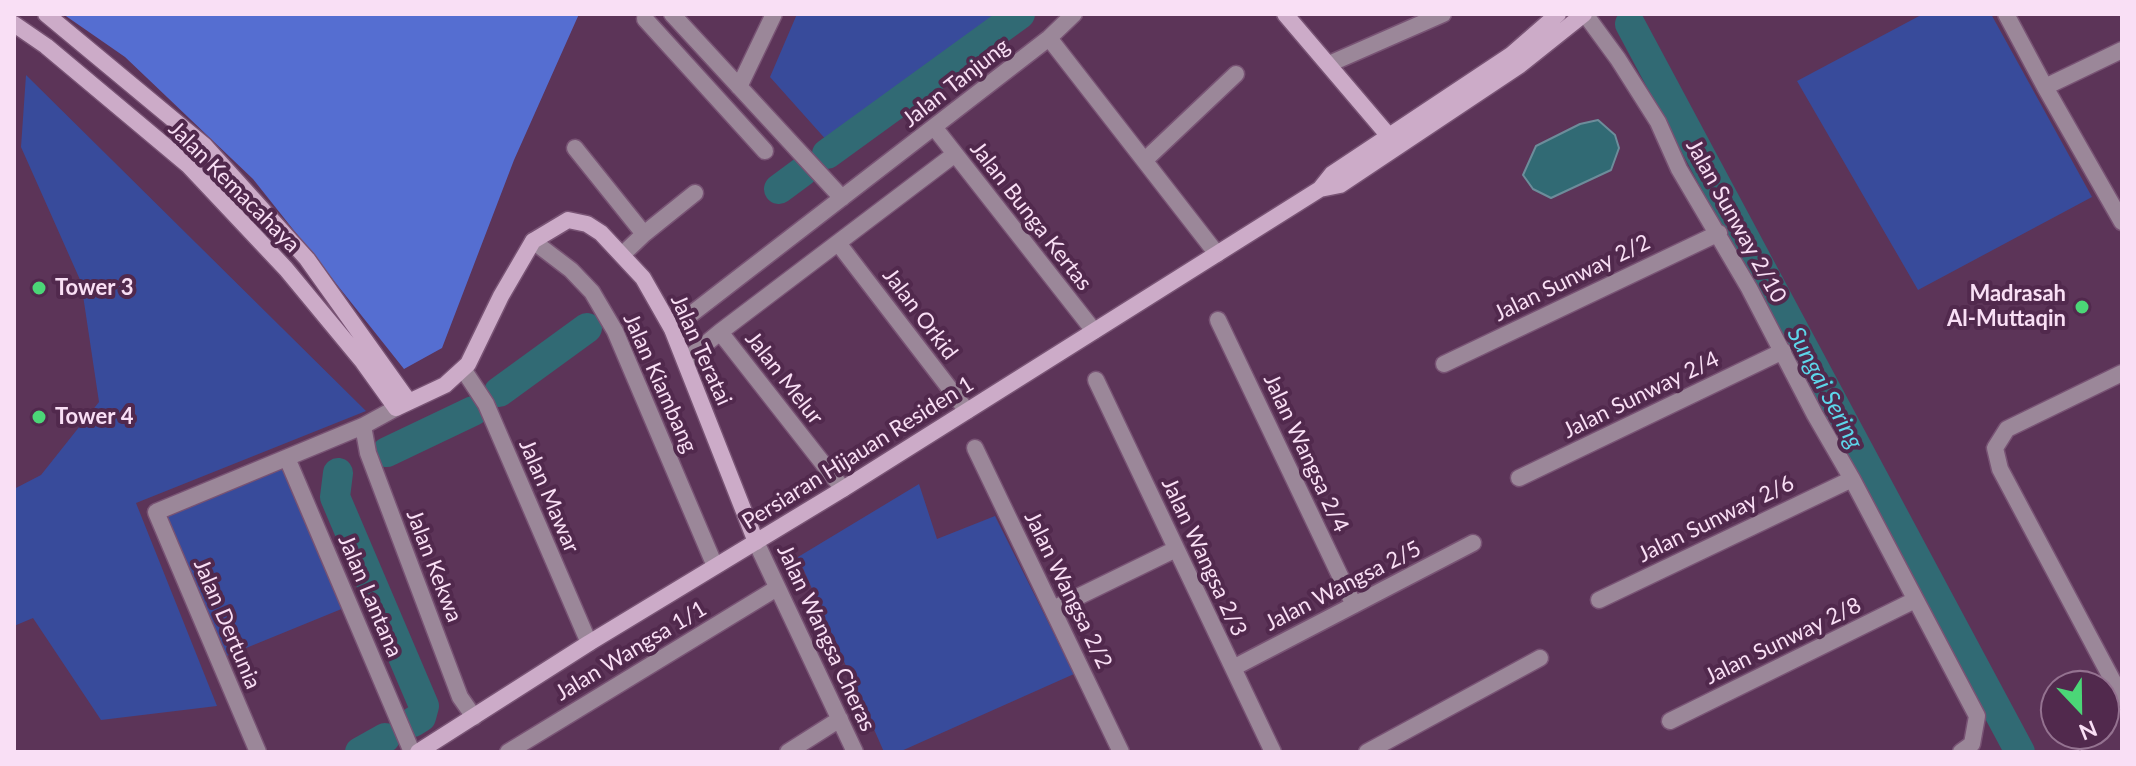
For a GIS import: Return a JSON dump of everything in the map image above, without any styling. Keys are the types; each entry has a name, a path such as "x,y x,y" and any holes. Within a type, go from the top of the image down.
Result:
{"street":[{"name":"Jalan Kemacahaya","path":"46,14 205,146 307,259 402,405"},
{"path":"672,14 842,198"},
{"path":"739,87 774,14"},
{"name":"Jalan Tanjung","path":"672,329 1049,38 1074,14"},
{"path":"1285,14 1388,135 1409,139"},
{"path":"1329,64 1443,14"},
{"name":"Persiaran Hijauan Residen 1","path":"415,752 843,489 1320,189 1332,174 1511,55 1558,14"},
{"path":"1534,35 1566,14"},
{"name":"Persiaran Hijauan Residen 1","path":"1320,189 1340,185 1384,156 1520,65 1585,14"},
{"name":"Jalan Sunway 2/10","path":"1585,14 1658,122 1679,169 1719,233 1977,716 1972,744 1961,752"},
{"path":"2006,14 2121,217"},
{"path":"645,19 765,151"},
{"name":"Jalan Kemacahaya","path":"14,24 46,46 188,165 286,269 402,405"},
{"path":"1049,38 1217,254"},
{"path":"2045,87 2122,50"},
{"path":"1145,160 1236,74"},
{"path":"1374,117 1412,120"},
{"path":"1367,150 1374,117"},
{"name":"Jalan Bunga Kertas","path":"934,127 1094,331"},
{"path":"1384,156 1388,135"},
{"path":"575,148 644,234"},
{"path":"685,361 955,154"},
{"path":"623,254 695,193"},
{"name":"Jalan Teratai","path":"402,405 445,385 468,364 501,296 533,241 568,220 587,224 623,254 643,278 672,329 756,542"},
{"name":"Jalan Sunway 2/2","path":"1444,364 1719,233"},
{"name":"Jalan Kiambang","path":"533,241 571,270 592,292 615,331 715,566"},
{"name":"Jalan Orkid","path":"838,243 967,411"},
{"name":"Jalan Wangsa 2/4","path":"1218,320 1354,605"},
{"name":"Jalan Melur","path":"720,332 843,489"},
{"name":"Jalan Sunway 2/4","path":"1519,478 1783,351"},
{"name":"Jalan Mawar","path":"463,369 486,404 589,643"},
{"path":"2120,378 2007,429 1995,448 2000,469 2122,698"},
{"name":"Jalan Wangsa 2/3","path":"1096,380 1273,752"},
{"path":"287,458 363,426 402,405"},
{"name":"Jalan Kekwa","path":"363,426 368,453 460,697 474,717"},
{"name":"Jalan Wangsa 2/2","path":"975,448 1121,752"},
{"name":"Jalan Dertunia","path":"258,752 156,512 287,458"},
{"name":"Jalan Lantana","path":"287,458 415,752"},
{"name":"Jalan Sunway 2/6","path":"1599,600 1852,479"},
{"name":"Jalan Wangsa Cheras","path":"756,542 855,752"},
{"name":"Jalan Wangsa 2/5","path":"1233,668 1473,543"},
{"path":"1053,609 1176,549"},
{"name":"Jalan Wangsa 1/1","path":"508,752 777,588"},
{"name":"Jalan Sunway 2/8","path":"1670,721 1915,600"},
{"path":"1367,752 1540,658"},
{"path":"788,752 840,719"}],"shaded area":[{"path":"63,14 579,14 514,160 442,348 404,369 253,179 125,57"},
{"path":"797,14 1006,14 829,143 770,77"},
{"path":"1923,14 1991,14 2092,197 1918,290 1797,81"},
{"path":"26,75 366,411 136,503 217,706 101,720 33,618 14,626 14,489 41,475 99,402 81,282 21,147"},
{"path":"1598,120 1615,135 1619,148 1611,170 1551,198 1533,189 1523,175 1536,146 1580,124"},
{"path":"285,465 344,608 224,657 163,514"},
{"path":"919,484 937,539 995,516 1074,674 899,752 884,752 798,557"}],"waterway":[{"path":"827,154 1020,14"},
{"name":"Sungai Sering","path":"1630,24 2020,752"},
{"path":"779,189 802,172"},
{"path":"499,392 587,328"},
{"path":"387,452 473,411"},
{"path":"338,473 335,497 424,706 421,717 413,722"},
{"path":"360,752 385,738"}],"place":[{"name":"Tower 3","path":"39,288"},
{"name":"Madrasah Al-Muttaqin","path":"2082,307"},
{"name":"Tower 4","path":"39,417"}]}
